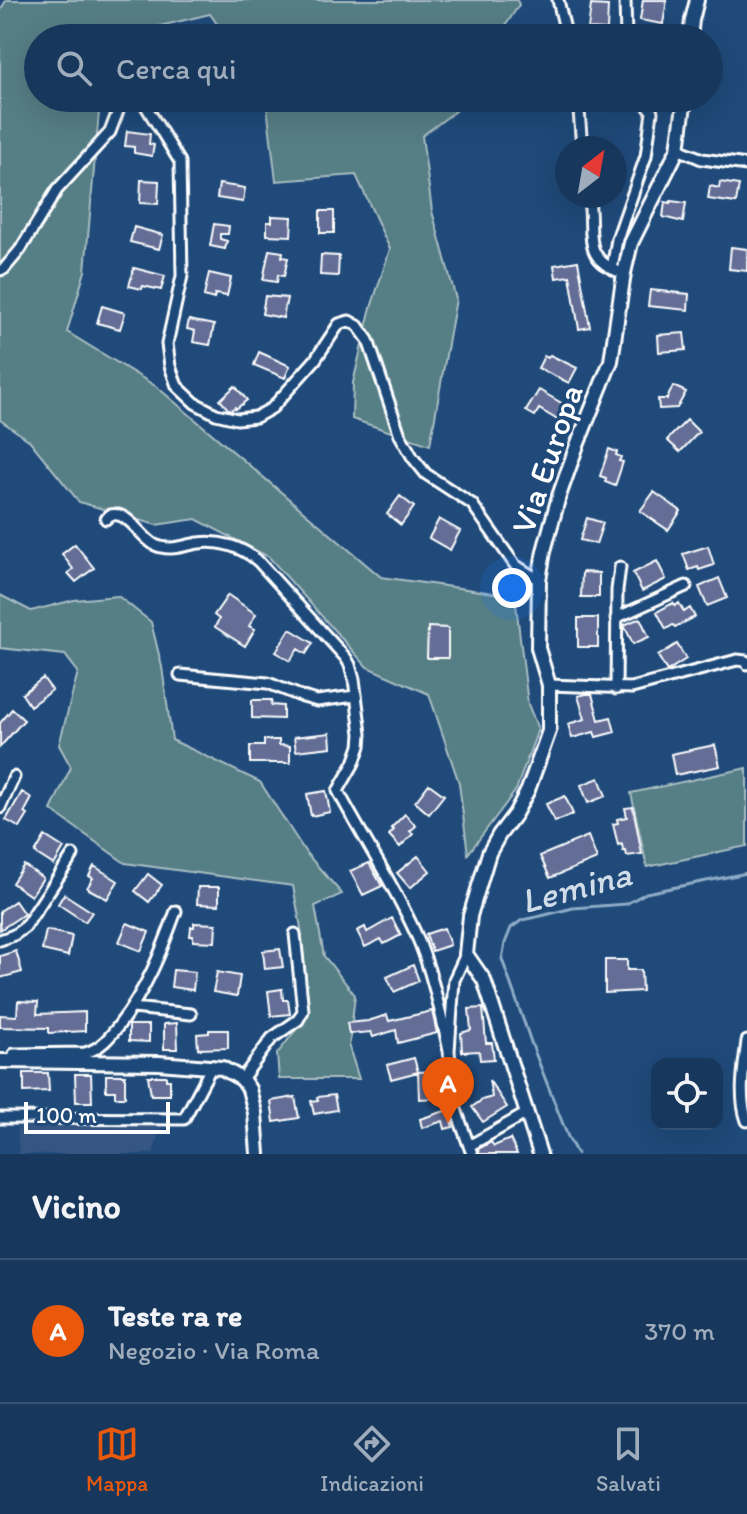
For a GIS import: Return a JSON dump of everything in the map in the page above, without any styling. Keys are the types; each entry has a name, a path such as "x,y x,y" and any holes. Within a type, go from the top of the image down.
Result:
{"street":[{"path":"558,0 564,24"},
{"path":"625,0 626,24"},
{"path":"692,24 697,0"},
{"path":"0,270 20,250 57,190 110,132 118,112"},
{"path":"150,112 180,162 182,276 167,344 177,386 195,403 216,414 237,419 256,417 272,408 315,360 339,324 349,321 358,326 368,340 400,435 413,458 426,474 472,504 515,565 539,580"},
{"path":"579,112 581,136"},
{"path":"591,208 590,246 601,263 618,271 617,239 646,156 652,112"},
{"name":"Via Europa","path":"466,954 470,916 485,863 528,790 549,731 549,685 538,648 539,580 544,551 559,496 611,361 618,271 678,149 683,112"},
{"path":"678,149 702,159 747,165"},
{"path":"106,519 117,513 125,516 156,546 168,549 220,543 234,546 254,557 346,658 354,679 361,734 354,763 338,791 417,936 449,1051 454,1104 470,1150 527,1113"},
{"path":"616,689 620,567"},
{"path":"616,618 686,586"},
{"path":"549,685 632,688 737,660 746,661 747,664"},
{"path":"180,675 268,683 317,701 355,696"},
{"path":"0,808 14,777"},
{"path":"0,940 25,927 73,855"},
{"path":"6,1061 14,1054 85,1053 110,1036 133,1008 153,972 176,911"},
{"path":"242,1079 272,1038 302,1016 304,1004 295,934"},
{"path":"449,1051 454,980 466,954"},
{"path":"466,954 484,980 540,1154"},
{"path":"133,1008 191,1014"},
{"path":"747,1041 743,1110 747,1121"},
{"path":"6,1061 159,1063 230,1070 242,1079 252,1097 258,1154"},
{"path":"0,1118 184,1119 212,1066"}],"shaded area":[{"path":"162,1124 153,1154 19,1154 17,1127"}],"green space":[{"path":"6,0 517,0 519,5 507,24 217,24 210,14 168,24 24,24 24,112 99,112 85,271 67,332 157,387 381,577 515,596 528,704 538,729 516,790 468,854 459,783 429,694 367,667 269,557 196,519 156,525 79,502 30,441 0,420 0,12"},
{"path":"268,112 454,112 422,136 432,211 456,299 430,445 352,419 353,383 370,311 390,249 356,175 276,181"},
{"path":"0,595 31,611 74,600 118,596 151,622 162,667 172,740 260,782 306,853 342,894 315,906 324,956 355,995 349,1047 359,1079 279,1079 277,1054 309,1013 301,928 293,886 125,863 51,810 71,767 59,745 78,672 65,655 0,648"},
{"path":"747,768 747,846 647,867 631,793"}],"building":[{"path":"643,0 667,0 663,24 640,20"},
{"path":"591,5 608,6 607,24 589,24"},
{"path":"127,131 150,134 149,144 154,145 152,156 134,153 134,147 125,146"},
{"path":"141,180 159,181 158,204 140,203"},
{"path":"720,182 739,185 736,203 708,199 710,186 719,188"},
{"path":"219,184 245,188 243,202 217,198"},
{"path":"665,202 686,203 683,222 663,217"},
{"path":"320,211 334,211 334,233 320,233"},
{"path":"272,216 292,217 291,236 267,235 267,222 272,222"},
{"path":"214,224 229,226 228,234 220,234 220,239 227,241 225,249 210,246"},
{"path":"134,227 163,235 159,249 130,242"},
{"path":"731,247 747,249 747,271 729,269"},
{"path":"269,250 283,252 282,257 288,258 284,276 278,275 277,282 263,280"},
{"path":"321,255 339,256 338,276 320,275"},
{"path":"578,261 590,327 579,329 570,276 556,278 554,265"},
{"path":"134,268 165,276 161,290 129,286"},
{"path":"209,273 231,278 227,296 215,294 214,299 204,296"},
{"path":"650,290 689,294 688,310 648,306"},
{"path":"265,296 287,298 283,318 262,314"},
{"path":"102,306 125,313 120,329 97,323"},
{"path":"189,320 214,325 210,345 193,342 195,331 187,329"},
{"path":"684,333 686,350 659,352 658,335"},
{"path":"259,352 290,366 285,378 254,365"},
{"path":"550,355 577,368 569,383 538,368 544,356 548,358"},
{"path":"235,386 247,400 231,410 220,400"},
{"path":"673,386 686,392 677,408 659,409 658,399 667,399"},
{"path":"539,390 565,405 556,419 539,409 535,416 526,411"},
{"path":"687,420 699,432 680,452 667,440"},
{"path":"609,449 617,452 616,455 621,457 619,461 623,462 615,486 600,476"},
{"path":"654,492 681,511 668,530 640,511"},
{"path":"400,496 414,507 401,525 387,514"},
{"path":"587,518 603,523 596,544 580,540"},
{"path":"439,519 460,531 450,550 429,538"},
{"path":"75,544 94,568 76,582 68,573 73,569 62,554"},
{"path":"708,546 714,565 689,570 683,554"},
{"path":"657,561 666,579 642,591 633,573"},
{"path":"582,572 599,573 599,597 581,597"},
{"path":"719,578 727,598 707,606 699,587"},
{"path":"228,595 256,614 249,626 255,629 245,646 215,627 219,619 214,615"},
{"path":"673,603 675,606 679,603 684,612 690,608 695,617 666,629 657,612"},
{"path":"578,618 598,618 598,647 578,647"},
{"path":"640,618 649,637 633,644 624,625"},
{"path":"428,627 448,628 448,658 427,658"},
{"path":"290,629 313,643 306,654 298,649 290,661 276,652"},
{"path":"677,644 686,659 667,671 658,656"},
{"path":"43,678 52,690 30,706 22,694"},
{"path":"592,694 599,720 611,717 615,732 596,737 594,732 572,738 568,724 585,719 578,696"},
{"path":"252,700 272,700 271,705 283,706 283,719 252,718"},
{"path":"12,709 24,720 0,747 0,723"},
{"path":"330,733 331,747 296,751 294,737"},
{"path":"264,740 279,740 279,745 290,746 290,763 250,763 250,746 264,746"},
{"path":"715,745 720,766 675,775 671,754"},
{"path":"599,778 606,796 588,803 581,785"},
{"path":"429,784 444,795 429,814 415,802"},
{"path":"326,791 330,812 311,816 307,794"},
{"path":"22,792 32,798 24,813 28,815 20,828 6,820"},
{"path":"565,796 573,814 555,822 546,804"},
{"path":"633,807 642,854 627,856 622,844 618,845 613,824 618,823 617,819 627,817 625,808"},
{"path":"405,814 416,826 410,831 413,834 400,847 389,835 394,830 391,828"},
{"path":"45,836 64,848 54,865 35,853"},
{"path":"588,836 597,859 550,878 540,856"},
{"path":"418,856 430,871 410,888 397,873"},
{"path":"369,863 382,886 363,895 350,871"},
{"path":"24,865 43,878 31,896 12,883"},
{"path":"94,866 118,881 107,899 87,888 93,878 89,876"},
{"path":"148,874 162,885 149,902 135,891"},
{"path":"198,887 219,887 219,905 197,904"},
{"path":"64,894 92,912 85,922 58,904"},
{"path":"15,901 24,914 0,930 0,911"},
{"path":"392,918 401,935 384,944 381,939 365,947 357,931 365,927 367,932"},
{"path":"127,923 149,932 141,951 119,942"},
{"path":"194,923 216,924 215,942 193,941 193,936 190,936"},
{"path":"444,928 450,945 432,951 426,934"},
{"path":"46,930 72,936 68,956 42,950"},
{"path":"280,949 283,967 265,969 263,951"},
{"path":"16,951 22,972 0,978 0,956"},
{"path":"605,960 627,960 627,970 641,970 642,991 605,993"},
{"path":"413,965 419,981 394,992 387,977"},
{"path":"173,970 195,972 193,990 171,987"},
{"path":"217,972 240,976 237,996 213,992"},
{"path":"282,989 283,1000 288,1000 290,1014 271,1016 268,991"},
{"path":"18,1001 38,1002 37,1014 85,1012 85,1031 49,1033 49,1028 0,1027 0,1015 17,1016"},
{"path":"483,1008 486,1043 492,1043 494,1059 480,1060 479,1051 462,1052 461,1033 471,1030 469,1009"},
{"path":"432,1011 437,1033 398,1043 396,1030 373,1037 371,1032 349,1034 347,1023 387,1015 389,1021"},
{"path":"177,1023 178,1049 164,1049 164,1024"},
{"path":"129,1025 149,1025 149,1042 129,1041"},
{"path":"209,1030 228,1030 228,1048 198,1049 197,1034 209,1033"},
{"path":"414,1058 418,1072 391,1079 387,1065"},
{"path":"436,1071 437,1098 419,1099 418,1072"},
{"path":"24,1073 48,1073 49,1091 24,1092"},
{"path":"75,1074 91,1074 92,1102 76,1102"},
{"path":"106,1075 125,1075 125,1097 115,1097 115,1091 106,1091"},
{"path":"148,1076 166,1076 166,1080 170,1080 170,1095 151,1095"},
{"path":"489,1080 507,1107 483,1122 472,1107 492,1097"},
{"path":"334,1095 337,1110 314,1114 311,1101"},
{"path":"295,1097 299,1118 274,1122 271,1101"},
{"path":"448,1110 453,1127 445,1129 443,1121 422,1128 420,1119"},
{"path":"510,1139 517,1154 479,1154 478,1149 491,1142 494,1146"}],"waterway":[{"name":"Lemina","path":"577,1154 532,1045 502,959 511,928 522,920 573,908 626,904 646,893 747,873"}],"place":[{"name":"Teste ra re","path":"448,1123"}]}
